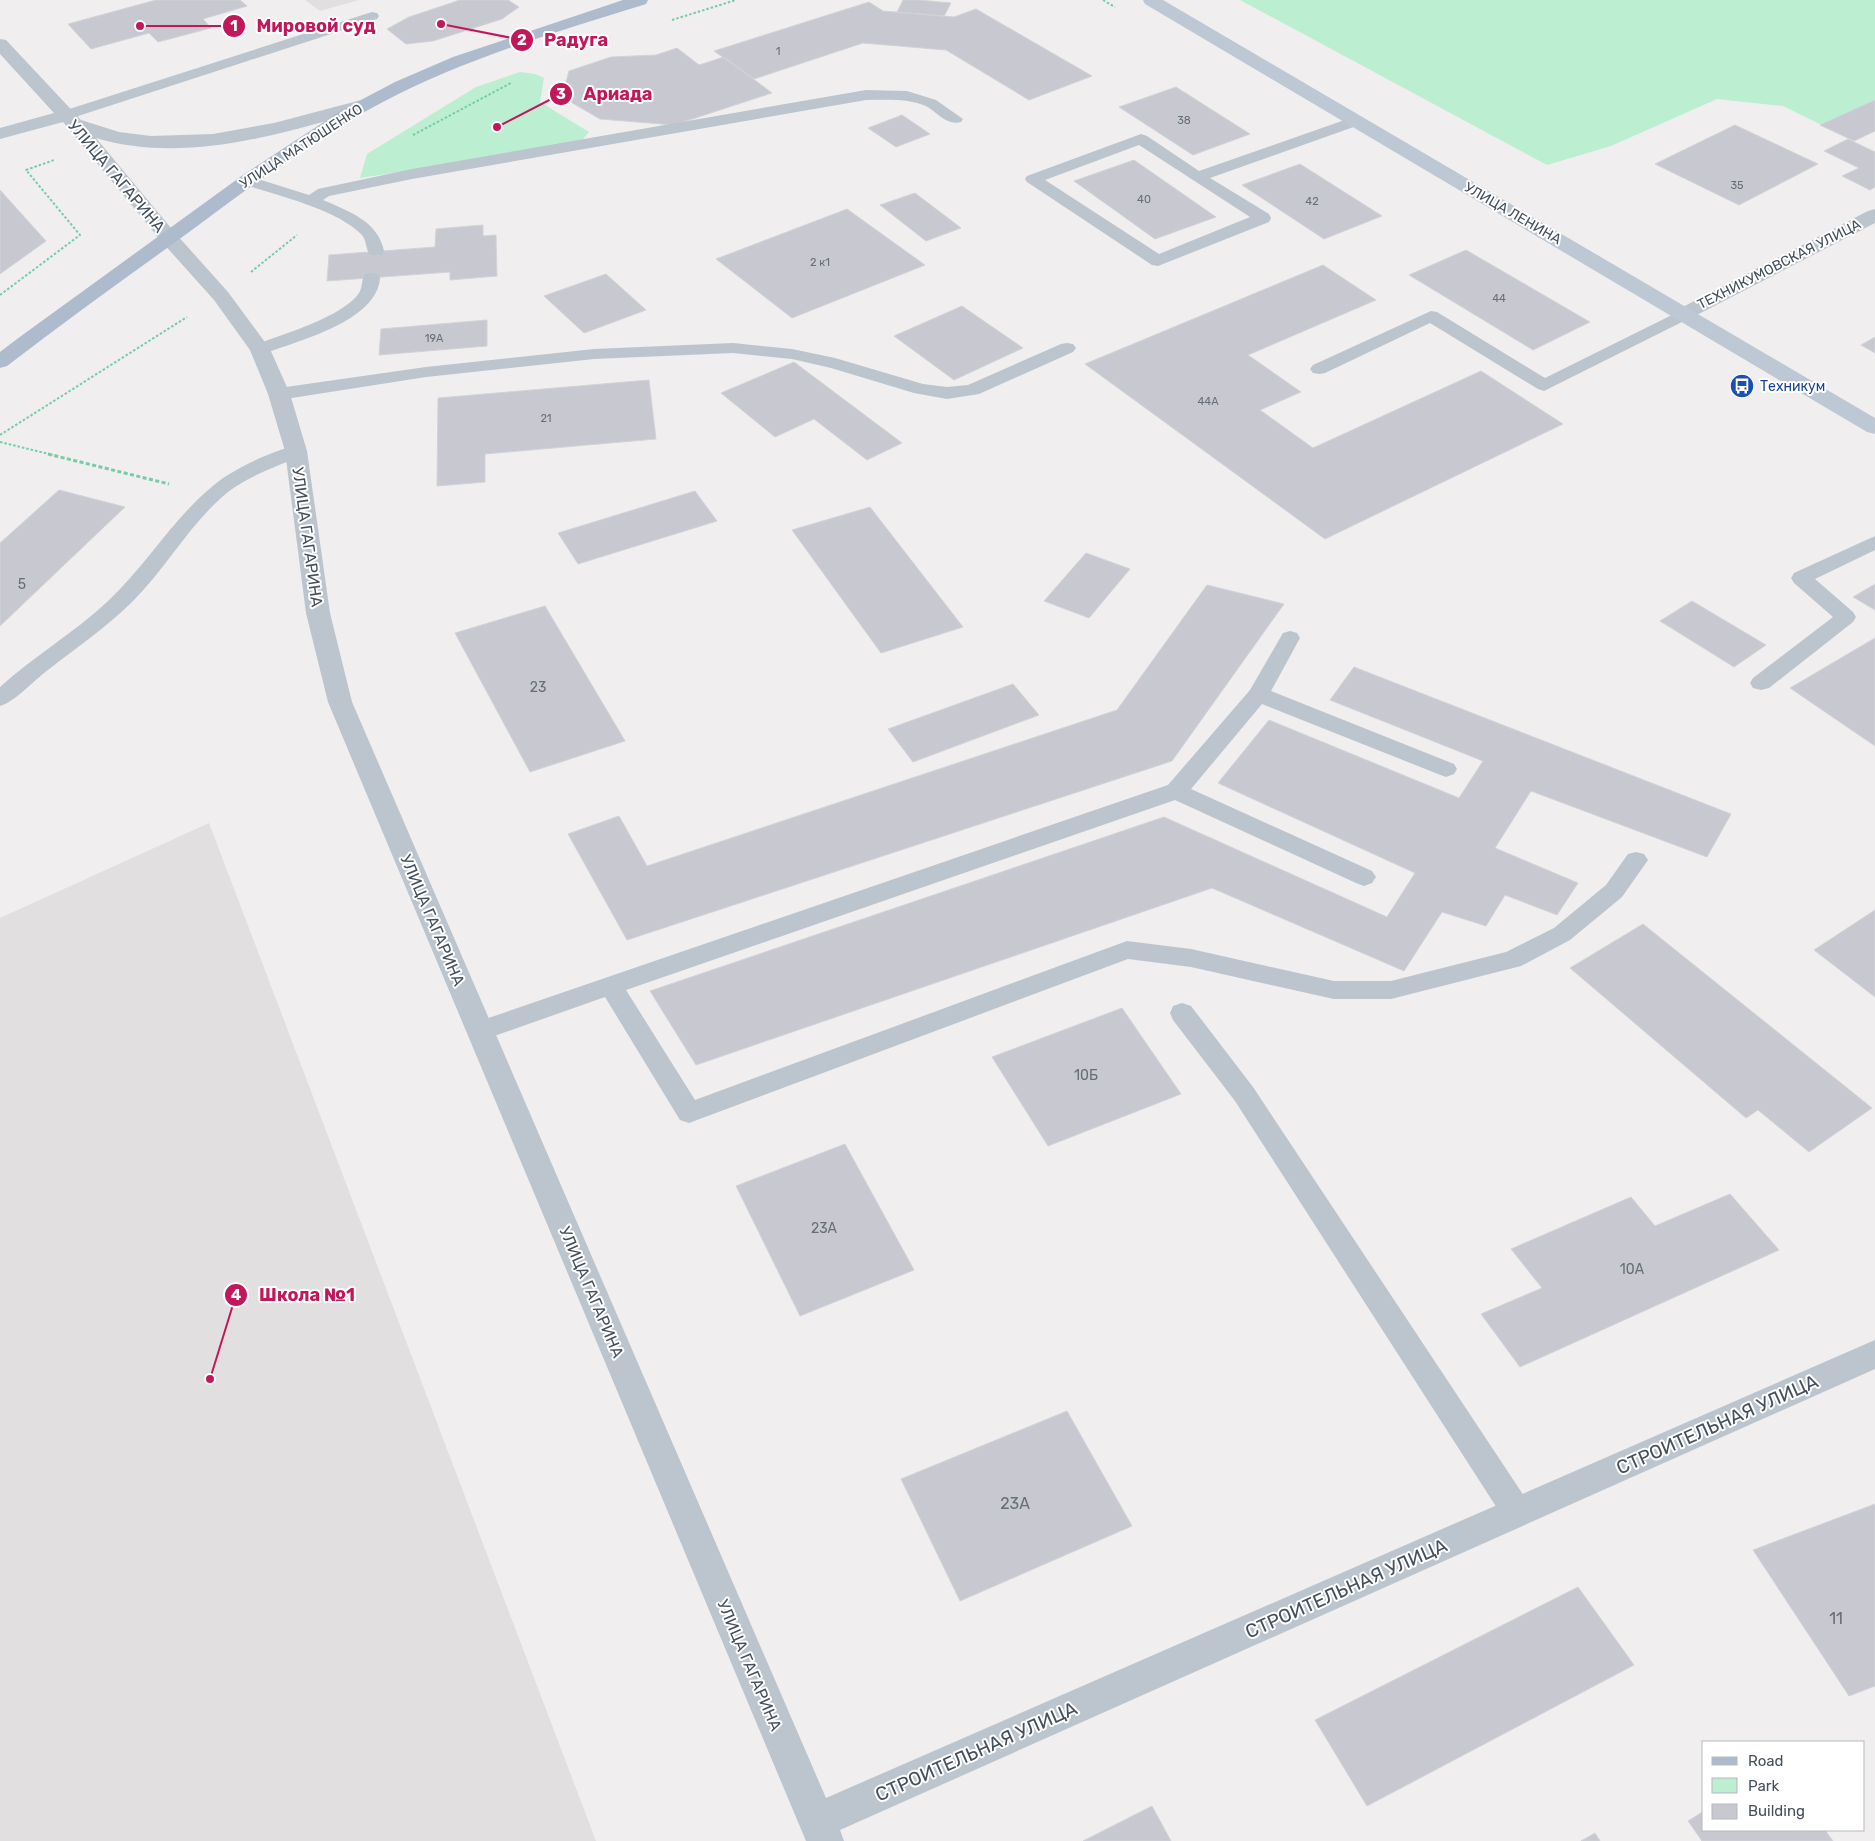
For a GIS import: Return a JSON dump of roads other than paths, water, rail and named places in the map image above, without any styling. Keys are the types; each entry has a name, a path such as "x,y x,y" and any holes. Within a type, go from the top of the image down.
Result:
{"main road":[{"name":"УЛИЦА МАТЮШЕНКО","path":"0,362 248,181 310,138 365,104 444,67 506,44 640,0"},
{"name":"УЛИЦА ЛЕНИНА","path":"1151,0 1875,427"}],"street":[{"name":"УЛИЦА ГАГАРИНА","path":"0,44 70,119 169,238 221,296 260,349 279,394 296,451 318,614 340,702 821,1831"},
{"path":"0,134 70,119 118,138 168,142 223,139 271,131 365,104"},
{"name":"ТЕХНИКУМОВСКАЯ УЛИЦА","path":"1684,314 1875,215"},
{"name":"СТРОИТЕЛЬНАЯ УЛИЦА","path":"821,1831 1517,1512 1875,1354"}],"lane":[{"path":"70,119 372,16"},
{"path":"311,202 324,192 402,176 866,95 908,96 931,103 955,119"},
{"path":"1197,177 1356,121"},
{"path":"1141,139 1197,177 1263,218 1158,261 1033,179 1141,139"},
{"path":"248,181 338,212 358,223 373,239 376,251"},
{"path":"260,349 325,324 355,306 368,293 371,278"},
{"path":"1320,369 1430,316 1544,385 1684,314"},
{"path":"279,394 426,372 584,355 733,348 801,355 921,388 947,393 972,390 1067,348"},
{"path":"0,699 21,679 112,610 144,579 214,495 243,476 296,451"},
{"path":"1761,683 1846,617 1802,578 1875,542"},
{"path":"480,1031 1176,791 1258,694 1290,638"},
{"path":"1258,694 1446,769"},
{"path":"1176,791 1364,877"},
{"path":"611,986 689,1113 1126,950 1191,958 1334,990 1391,990 1512,960 1562,934 1614,891 1636,860"},
{"path":"1182,1013 1244,1094 1517,1512"}],"place":[{"name":"Радуга","path":"441,24"},
{"name":"Мировой суд","path":"140,26"},
{"name":"Ариада","path":"497,127"},
{"name":"Техникум","path":"1742,386"},
{"name":"Школа №1","path":"210,1379"}]}
